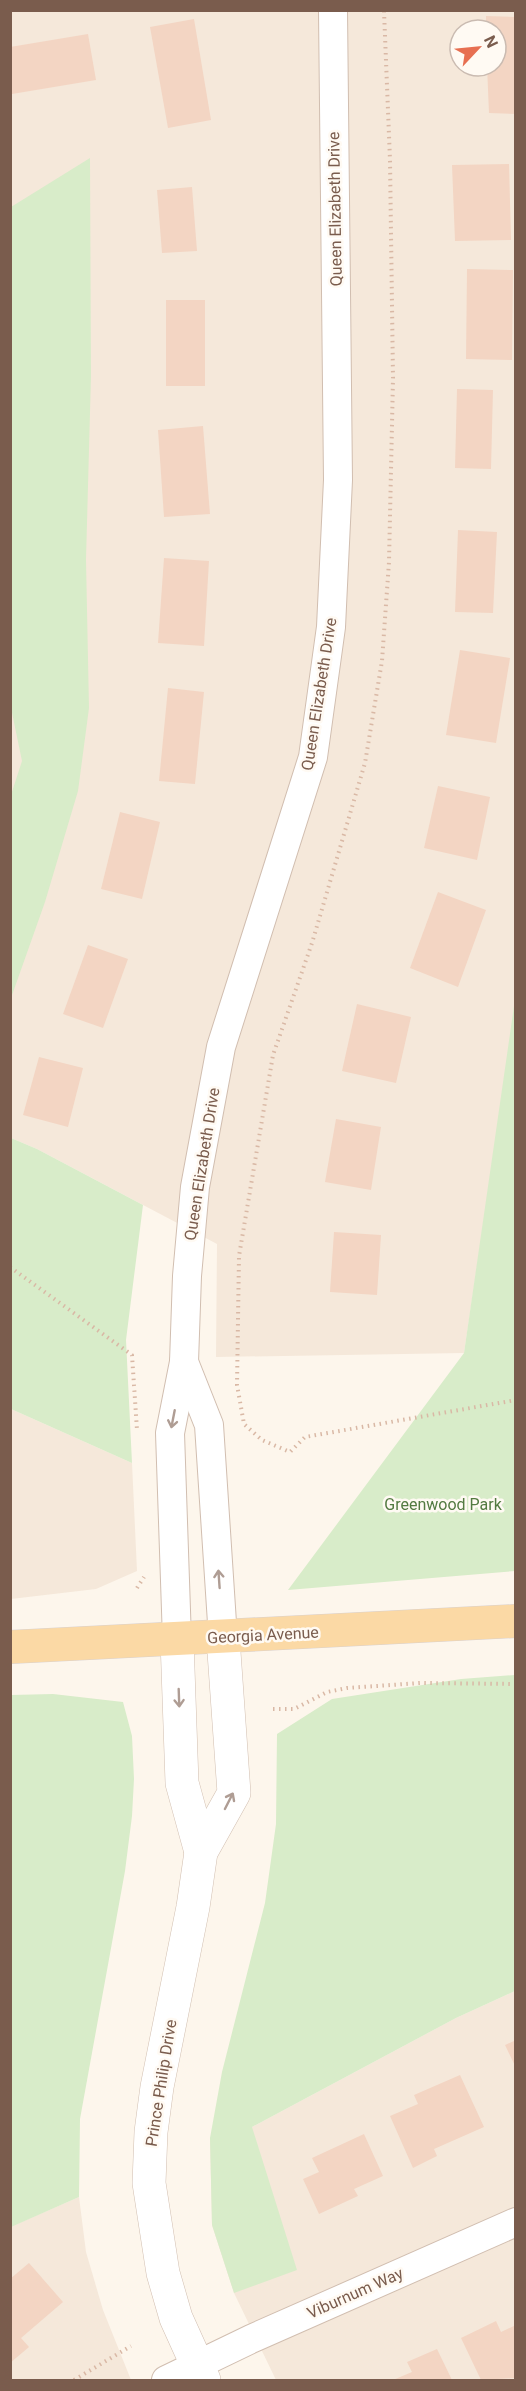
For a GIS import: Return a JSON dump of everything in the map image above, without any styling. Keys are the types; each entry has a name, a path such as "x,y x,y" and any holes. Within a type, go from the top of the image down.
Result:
{"main road":[{"name":"Georgia Avenue","path":"10,1647 223,1638 516,1621"}],"street":[{"name":"Queen Elizabeth Drive","path":"177,1640 171,1433 184,1362 187,1276 195,1187 221,1047 313,757 331,627 338,480 333,10"},
{"name":"Queen Elizabeth Drive","path":"184,1362 208,1425 223,1638"},
{"name":"Prince Philip Drive","path":"200,2372 176,2318 163,2273 149,2183 151,2132 157,2087 194,1907 201,1852 234,1793 223,1638"},
{"name":"Prince Philip Drive","path":"177,1640 182,1783 201,1852"},
{"name":"Viburnum Way","path":"166,2380 200,2372 516,2222"}],"path":[{"path":"10,1267 132,1355"},
{"path":"244,1424 262,1440 290,1452 305,1437 516,1400"},
{"path":"273,1709 294,1709 327,1692 347,1689 420,1683 516,1684"},
{"path":"74,2380 131,2346"}],"shaded area":[{"path":"10,11 515,11 516,1006 464,1353 216,1357 217,1244 37,1149 11,1138"},
{"path":"11,1409 132,1463 137,1571 96,1589 11,1599"},
{"path":"515,1991 515,2380 276,2380 234,2293 212,2225 210,2138 252,2127 456,2018"},
{"path":"79,2197 86,2252 103,2310 131,2380 11,2380 10,2227"}],"green space":[{"path":"90,158 91,376 86,560 89,708 78,791 45,902 11,998 10,798 22,761 10,703 11,207"},
{"name":"Greenwood Park","path":"514,1006 515,1571 288,1590 464,1353"},
{"path":"11,1138 37,1149 143,1205 126,1340 132,1463 11,1409"},
{"path":"515,1675 515,1991 456,2018 252,2127 297,2270 234,2293 212,2225 210,2138 222,2072 265,1903 276,1824 277,1734 332,1699 461,1679"},
{"path":"53,1694 123,1702 132,1736 134,1779 132,1816 125,1871 80,2119 79,2197 11,2227 11,1695"}],"building":[{"path":"486,16 516,17 516,114 489,113 488,78 508,78 508,18 486,18"},
{"path":"194,19 211,120 168,128 150,27"},
{"path":"88,34 96,80 12,94 10,47"},
{"path":"509,164 511,240 455,241 452,165"},
{"path":"192,187 197,251 162,253 157,190"},
{"path":"467,269 513,270 512,360 466,359"},
{"path":"166,300 205,300 205,386 166,386"},
{"path":"457,389 493,390 491,469 455,468"},
{"path":"203,426 210,514 164,517 158,430"},
{"path":"458,530 497,532 493,613 455,612"},
{"path":"164,558 209,561 204,646 158,643"},
{"path":"460,650 510,658 496,743 446,735"},
{"path":"168,688 204,692 195,784 159,781"},
{"path":"438,786 490,797 477,860 424,848"},
{"path":"120,812 160,822 142,899 101,889"},
{"path":"438,892 486,910 458,987 410,968"},
{"path":"88,945 128,959 103,1028 63,1014"},
{"path":"357,1004 411,1017 396,1083 342,1071"},
{"path":"39,1057 83,1068 68,1127 23,1115"},
{"path":"336,1119 381,1127 371,1190 325,1182"},
{"path":"334,1232 381,1235 377,1295 330,1292"},
{"path":"516,2040 516,2068 505,2045"},
{"path":"460,2075 484,2127 434,2149 437,2156 413,2168 390,2116 418,2104 414,2095"},
{"path":"364,2134 383,2176 354,2189 358,2196 319,2214 303,2179 319,2172 312,2158"},
{"path":"29,2263 63,2302 21,2338 29,2347 10,2363 10,2279"},
{"path":"496,2321 501,2332 516,2325 516,2378 481,2380 461,2338"},
{"path":"437,2349 452,2380 393,2380 412,2372 407,2362"}]}
